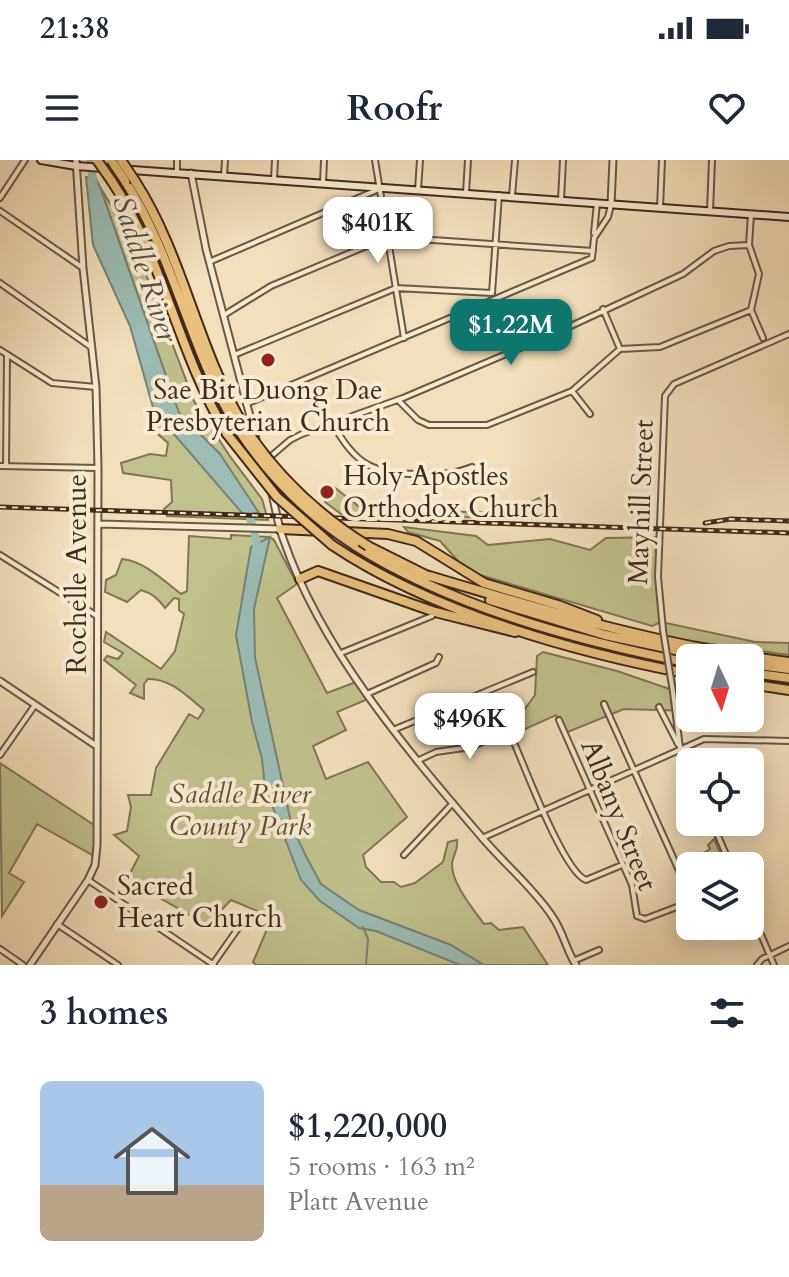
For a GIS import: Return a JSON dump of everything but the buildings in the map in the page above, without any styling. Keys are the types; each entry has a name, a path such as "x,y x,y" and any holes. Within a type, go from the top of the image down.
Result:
{"highway":[{"path":"111,160 130,181 164,234 216,372 241,427 262,462 294,498 354,545 407,574 508,614 598,642 676,660"},
{"path":"121,160 130,181"},
{"path":"97,164 111,180 142,231 198,379 227,434 277,497 332,545 369,568 418,592 557,641"},
{"path":"241,427 299,493 368,546 426,575 486,598 560,622 676,650"},
{"path":"280,529 404,537 416,541 484,583 558,605 631,634"},
{"path":"300,579 318,571 473,623 676,671"},
{"path":"426,575 631,634 789,662"},
{"path":"764,666 789,669"},
{"path":"764,675 789,678"},
{"path":"764,686 789,690"}],"main road":[{"path":"41,160 177,173 789,217"}],"street":[{"path":"0,198 25,160"},
{"path":"129,160 129,169"},
{"path":"177,160 177,173"},
{"path":"224,176 225,160"},
{"path":"274,179 275,160"},
{"path":"323,183 324,160"},
{"path":"375,160 404,338"},
{"path":"418,190 420,160"},
{"path":"466,193 468,160"},
{"path":"512,196 515,160"},
{"path":"561,200 563,160"},
{"path":"594,240 608,217 613,160"},
{"path":"660,208 662,160"},
{"path":"710,211 712,160"},
{"name":"Rochelle Avenue","path":"30,965 88,880 95,865 97,845 99,524 96,387 83,268 78,164"},
{"path":"191,173 209,262 246,404 280,529 300,579 367,694 417,761 552,916 574,963 599,950"},
{"path":"209,262 381,188"},
{"path":"492,301 499,195"},
{"path":"246,404 592,258 597,203"},
{"path":"0,211 83,268"},
{"path":"751,214 749,245 759,274 751,310 763,338"},
{"path":"224,315 271,286 388,237 593,251"},
{"path":"263,462 290,440 398,400 560,331 683,274 714,251 749,245"},
{"path":"0,283 91,347"},
{"path":"234,355 396,288 492,293"},
{"path":"603,309 620,349"},
{"path":"398,400 413,416 429,425 476,427 494,423 572,391 620,349 660,347 751,310"},
{"name":"Mayhill Street","path":"680,748 658,577 665,396 674,384 789,334"},
{"path":"0,350 52,383 96,387"},
{"path":"7,355 3,466 98,468"},
{"path":"572,391 590,414"},
{"path":"332,422 352,454 379,471 453,474 472,467"},
{"path":"99,524 280,529"},
{"path":"0,555 97,616"},
{"path":"341,653 432,616"},
{"path":"367,694 436,663 439,657"},
{"path":"393,730 533,672"},
{"path":"0,681 96,745"},
{"path":"604,704 676,864"},
{"path":"0,755 35,705"},
{"name":"Mayhill Street","path":"659,707 680,748"},
{"name":"Albany Street","path":"559,720 632,885 636,914 645,919 676,907"},
{"path":"417,761 436,752 471,747 509,730"},
{"path":"680,748 712,737 789,741"},
{"path":"515,745 567,859 581,879 586,880 622,865"},
{"path":"482,838 676,750"},
{"path":"404,855 453,803"},
{"path":"88,880 214,965 246,917"},
{"path":"57,924 118,965"},
{"path":"764,940 774,965"},
{"path":"757,965 770,954 789,946"},
{"path":"0,949 23,965"}],"green space":[{"path":"100,187 134,243 194,401 262,499 268,520 167,516 164,509 172,502 171,480 123,473 121,463 150,454 166,456 168,443 153,430 154,411 240,504 220,454 179,413"},
{"path":"334,487 362,509 509,513 541,497 543,519 341,514 325,502"},
{"path":"404,527 476,536 488,545 550,539 590,550 606,538 658,537 661,622 652,626 467,571 440,541 408,532"},
{"name":"Saddle River County Park","path":"231,535 270,537 274,540 297,584 277,598 327,693 356,682 368,699 337,712 346,730 313,746 326,779 368,762 407,817 363,855 366,867 381,882 394,882 401,887 415,883 443,862 448,842 457,840 453,872 459,888 475,912 484,924 491,923 499,930 523,927 548,965 256,965 253,962 268,927 262,913 231,900 207,925 127,879 139,856 114,835 127,831 131,807 128,795 151,795 156,768 189,714 198,719 204,710 178,689 156,680 148,679 144,684 144,699 130,693 136,685 104,660 107,656 118,659 123,653 104,642 106,632 161,669 175,651 184,614 179,610 179,599 174,598 165,608 155,597 141,590 127,602 105,592 106,580 116,575 122,559 138,563 181,594 187,591 189,536 231,539"},
{"path":"661,622 755,642 789,643 789,655 764,651 764,644 712,644 663,637"},
{"path":"543,652 617,671 676,691 676,711 624,709 563,734 556,715 521,731 516,721 535,695 537,656"},
{"path":"0,763 97,827 96,857 37,824 9,873 24,882 2,916"},
{"path":"714,839 720,852 705,852 710,849 708,845"}],"water":[{"name":"Saddle River","path":"86,177 95,177 100,187 179,413 220,454 259,513 242,513 154,411 130,326 93,245"},
{"path":"270,537 254,609 255,658 292,827 307,858 321,884 359,910 451,945 484,965 460,965 376,931 359,928 320,901 301,880 265,787 236,635 251,547"}],"waterway":[{"name":"Saddle River","path":"90,160 94,188"},
{"name":"Saddle River","path":"246,502 256,551"},
{"path":"363,927 368,939 366,965"}],"railway":[{"path":"0,507 789,533"},
{"path":"705,523 731,519 789,521"}],"place":[{"name":"Sae Bit Duong Dae Presbyterian Church","path":"268,360"},
{"name":"Holy Apostles Orthodox Church","path":"327,492"},
{"name":"Sacred Heart Church","path":"101,902"}]}
